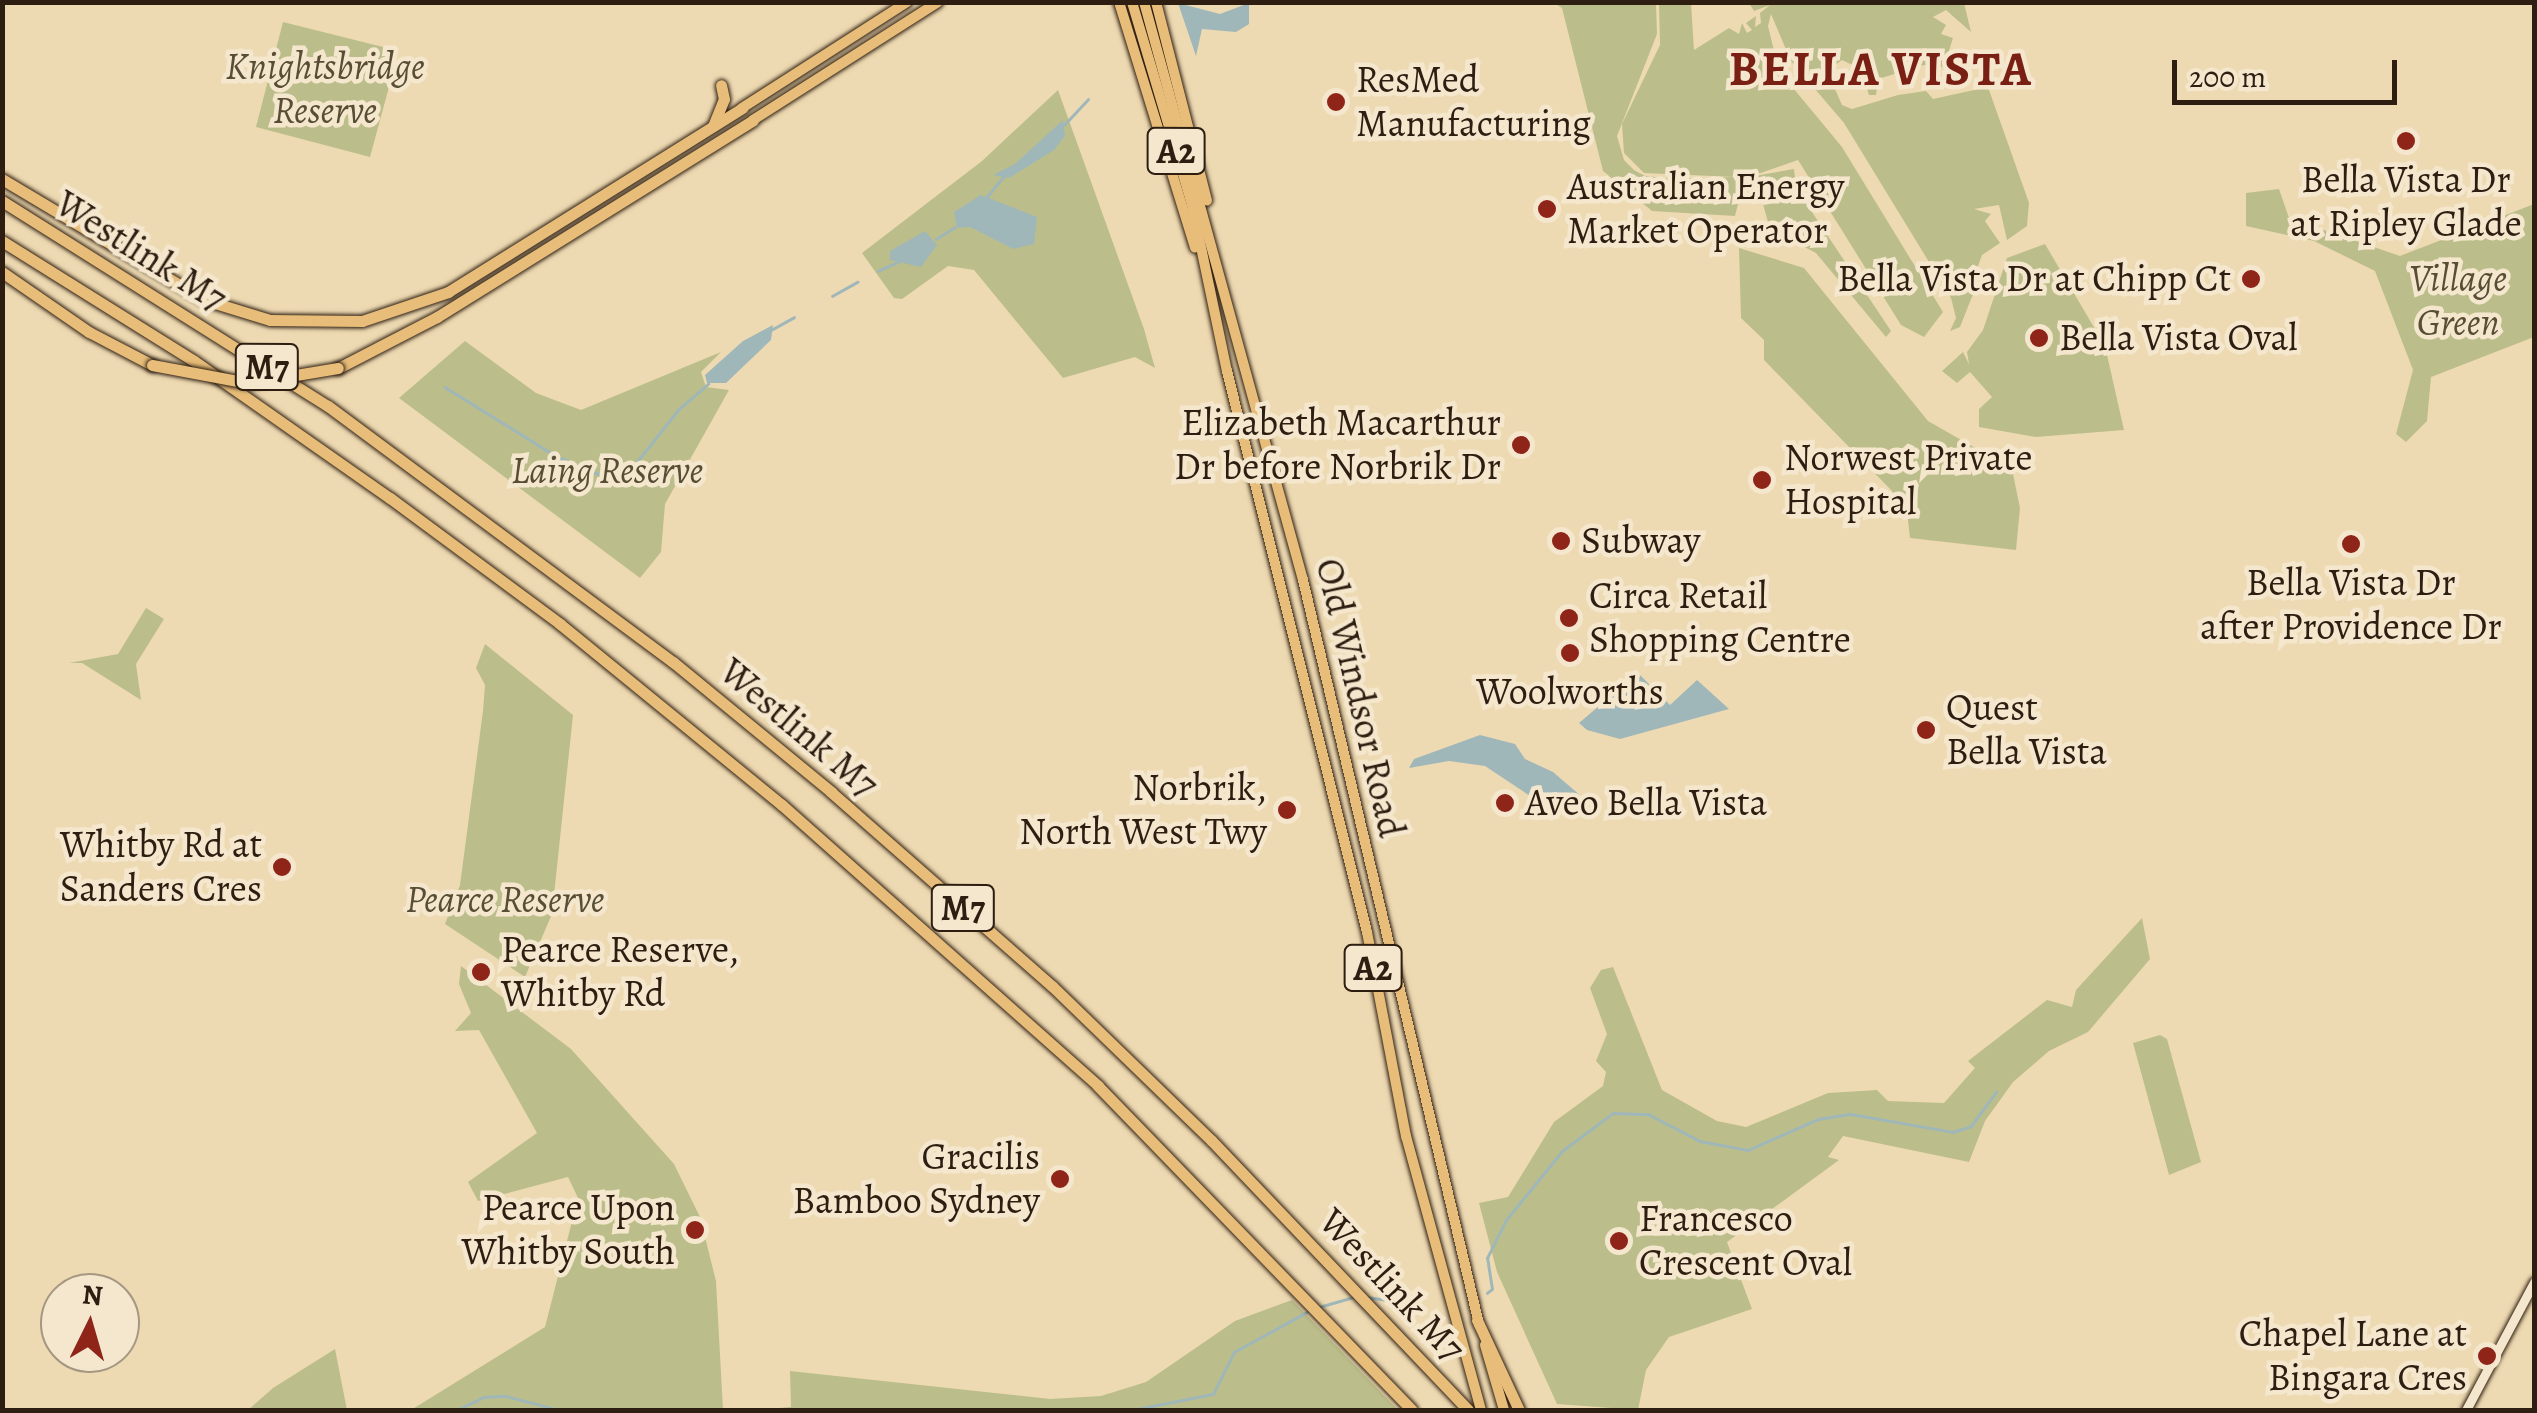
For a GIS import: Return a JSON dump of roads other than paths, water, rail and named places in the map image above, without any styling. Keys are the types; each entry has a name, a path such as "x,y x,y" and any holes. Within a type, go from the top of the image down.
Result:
{"highway":[{"path":"712,126 724,99 721,84"},
{"path":"2,179 223,306 257,317 328,324 423,304 742,108"},
{"path":"2,272 89,332 152,365 248,383 338,368 437,317 753,120"},
{"name":"Westlink M7","path":"2,201 297,386 582,593 817,780 1052,986 1318,1250 1468,1410"},
{"name":"Westlink M7","path":"2,241 194,361 560,624 978,974 1284,1272 1412,1410"},
{"path":"1477,1320 1519,1410"}],"main road":[{"path":"742,108 907,2"},
{"path":"753,120 938,2"},
{"path":"1116,2 1128,26 1212,301"},
{"name":"Old Windsor Road","path":"1132,2 1192,204 1212,301 1318,729 1406,1136 1480,1410"},
{"name":"Old Windsor Road","path":"1144,2 1337,726 1477,1320 1504,1410"},
{"path":"1156,2 1192,130 1223,291"},
{"path":"1318,729 1337,726"},
{"path":"1318,729 1340,744"},
{"path":"2466,1410 2534,1282"}],"water":[{"path":"1178,3 1220,14 1249,3 1249,24 1236,32 1202,29 1196,56"},
{"path":"1063,120 1065,136 1054,150 1009,178 993,175 1015,164"},
{"path":"981,195 1037,217 1034,244 1013,249 970,227 957,228 954,212"},
{"path":"925,231 937,245 921,267 890,260 890,251"},
{"path":"773,325 771,340 726,383 707,383 705,375 743,341"},
{"path":"1638,673 1670,705 1697,680 1729,709 1620,739 1587,730 1579,723"},
{"path":"1480,735 1515,744 1525,759 1553,772 1581,796 1579,810 1572,814 1539,802 1485,766 1449,761 1409,768 1414,759"}],"waterway":[{"path":"1064,125 1088,99"},
{"path":"986,198 1003,177"},
{"path":"936,239 955,227"},
{"path":"878,271 899,261"},
{"path":"832,296 857,282"},
{"path":"771,330 794,317"},
{"path":"445,387 556,456 620,483 678,410 708,384"},
{"path":"1487,1293 1492,1289 1487,1258 1506,1220 1562,1151 1613,1113 1648,1114 1700,1141 1748,1150 1818,1119 1851,1114 1953,1132 1971,1126 1996,1092"},
{"path":"1319,1307 1354,1297"},
{"path":"1367,1297 1419,1305"},
{"path":"1132,1410 1213,1394 1234,1352 1307,1312"},
{"path":"457,1410 484,1397 506,1396 559,1410"}],"place":[{"name":"ResMed Manufacturing","path":"1336,102"},
{"name":"Bella Vista Dr at Ripley Glade","path":"2406,141"},
{"name":"Australian Energy Market Operator","path":"1547,209"},
{"name":"Bella Vista Dr at Chipp Ct","path":"2251,279"},
{"name":"Bella Vista Oval","path":"2039,338"},
{"name":"Elizabeth Macarthur Dr before Norbrik Dr","path":"1521,445"},
{"name":"Norwest Private Hospital","path":"1762,480"},
{"name":"Subway","path":"1561,541"},
{"name":"Bella Vista Dr after Providence Dr","path":"2351,544"},
{"name":"Circa Retail Shopping Centre","path":"1569,618"},
{"name":"Woolworths","path":"1570,653"},
{"name":"Quest Bella Vista","path":"1926,730"},
{"name":"Aveo Bella Vista","path":"1505,803"},
{"name":"Norbrik, North West Twy","path":"1287,810"},
{"name":"Whitby Rd at Sanders Cres","path":"282,867"},
{"name":"Pearce Reserve, Whitby Rd","path":"481,972"},
{"name":"Gracilis Bamboo Sydney","path":"1060,1179"},
{"name":"Pearce Upon Whitby South","path":"695,1230"},
{"name":"Francesco Crescent Oval","path":"1619,1241"},
{"name":"Chapel Lane at Bingara Cres","path":"2487,1356"}],"district":[{"name":"BELLA VISTA","path":"1881,70"}],"park label":[{"name":"Knightsbridge Reserve","path":"325,88"},
{"name":"Village Green","path":"2458,301"},
{"name":"Laing Reserve","path":"607,471"},
{"name":"Pearce Reserve","path":"505,900"}]}
